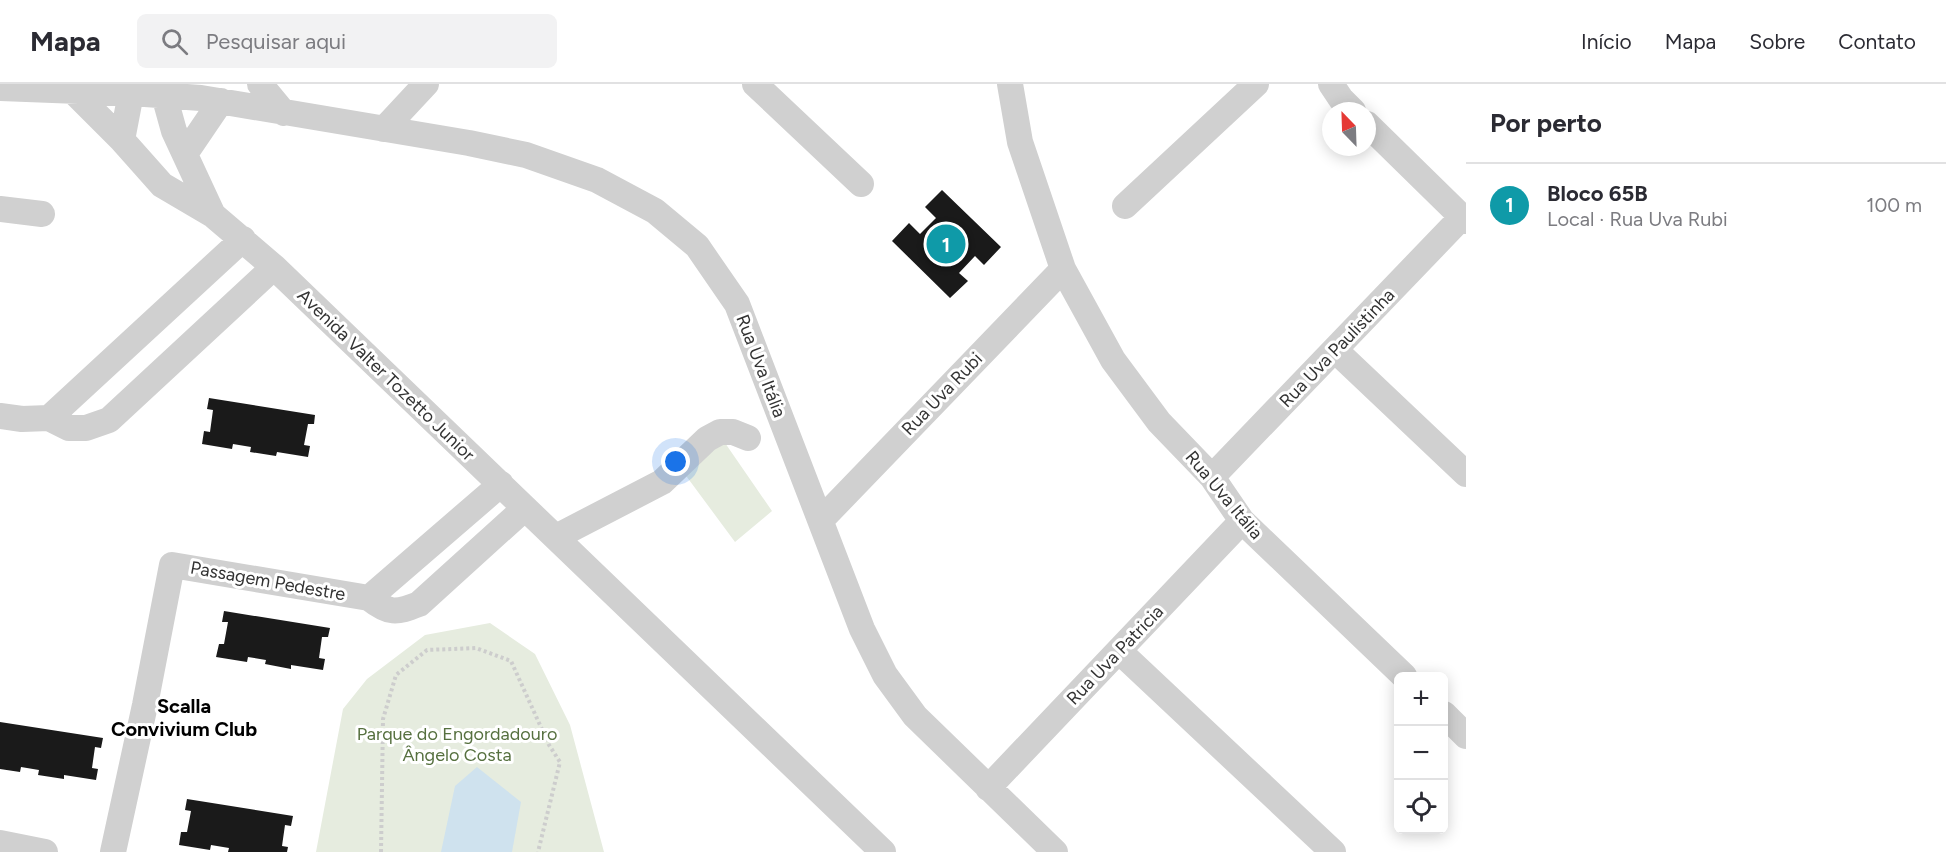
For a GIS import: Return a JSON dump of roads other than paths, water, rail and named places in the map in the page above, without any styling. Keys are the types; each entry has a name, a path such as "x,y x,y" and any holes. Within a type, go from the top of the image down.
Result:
{"street":[{"path":"260,84 284,113"},
{"path":"384,129 426,84"},
{"path":"755,84 861,184"},
{"name":"Rua Uva Itália","path":"1010,84 1020,142 1063,269 1113,360 1159,422 1212,477 1242,521 1400,672"},
{"path":"1125,206 1256,84"},
{"path":"1331,84 1344,102"},
{"name":"Rua Uva Itália","path":"0,88 164,95 208,94 284,113 526,155 597,180 654,211 697,246 737,304 862,629 885,675 915,716 1054,852"},
{"name":"Avenida Valter Tozetto Junior","path":"73,91 122,140 162,185 213,215 274,267 883,852"},
{"path":"122,140 131,93"},
{"path":"185,154 208,94"},
{"name":"Avenida Valter Tozetto Junior","path":"164,95 174,130 213,215"},
{"path":"1376,133 1464,219"},
{"path":"0,209 42,214"},
{"name":"Rua Uva Paulistinha","path":"1212,477 1464,219"},
{"path":"49,418 243,239"},
{"path":"0,416 22,419 49,418 69,428 86,428 110,420 274,267"},
{"name":"Rua Uva Rubi","path":"821,520 1063,269"},
{"path":"1335,350 1466,474"},
{"path":"556,537 662,482 707,439 720,432 733,432 748,438"},
{"name":"Passagem Pedestre","path":"369,598 501,484"},
{"name":"Passagem Pedestre","path":"113,852 172,565 369,598 381,608 400,611 419,604 525,508"},
{"name":"Rua Uva Patricia","path":"988,788 1242,521"},
{"path":"1119,651 1333,852"},
{"path":"1448,719 1466,736"},
{"path":"0,843 45,852"}],"water":[{"path":"477,767 521,802 512,852 441,852 455,786"}],"place":[{"name":"Bloco 65B","path":"946,244"}],"district":[{"name":"Scalla Convivium Club","path":"184,718"}],"park label":[{"name":"Parque do Engordadouro Ângelo Costa","path":"457,744"}]}
